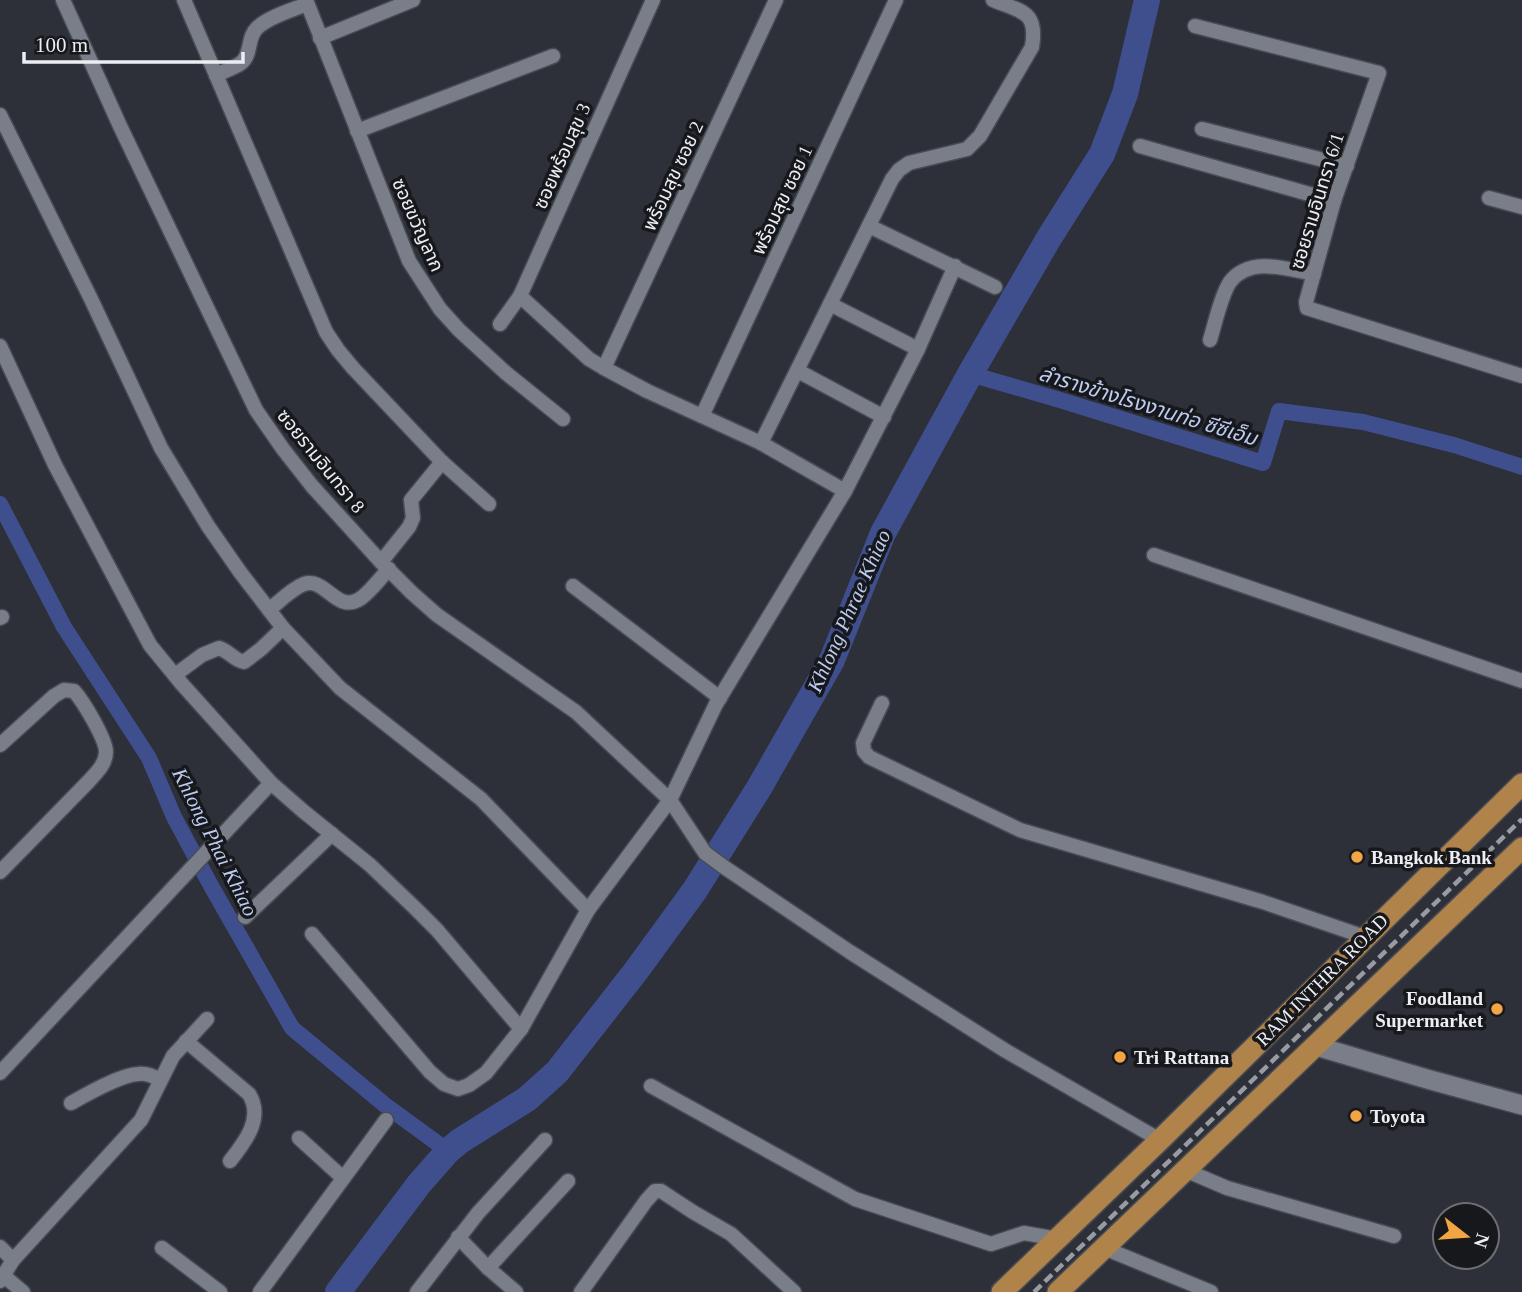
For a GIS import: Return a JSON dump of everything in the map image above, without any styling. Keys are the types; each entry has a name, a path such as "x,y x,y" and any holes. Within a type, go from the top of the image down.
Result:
{"main road":[{"name":"RAM INTHRA ROAD","path":"1002,1292 1522,784"},
{"path":"1058,1292 1522,848"}],"street":[{"name":"ซอยรามอินทรา 8","path":"63,0 256,410 312,486 385,565 437,615 576,712 670,800 705,853 984,1038 1160,1140"},
{"path":"184,0 326,332 345,359 442,462 489,504"},
{"path":"320,38 413,0"},
{"name":"ซอยพร้อมสุข 3","path":"500,324 520,296 653,0"},
{"name":"พร้อมสุข ซอย 2","path":"604,368 776,0"},
{"name":"พร้อมสุข ซอย 1","path":"702,416 896,0"},
{"path":"761,443 892,179 909,163 967,149 975,143 1032,47 1035,33 1028,15 993,0"},
{"path":"216,75 243,62 255,29 306,2"},
{"name":"ซอยขวัญลาก","path":"306,2 409,261 422,284 459,330 506,373 563,419"},
{"name":"ซอยรามอินทรา 6/1","path":"1195,26 1379,73 1334,201 1306,302 1307,308 1522,376"},
{"path":"357,131 553,56"},
{"path":"0,115 161,448 208,526 240,572 283,628 340,688 481,799 588,910"},
{"path":"1202,130 1347,166"},
{"path":"1140,146 1334,201"},
{"path":"1489,198 1522,207"},
{"path":"869,226 995,286"},
{"path":"312,934 430,1072 444,1084 458,1089 469,1086 486,1073 521,1029 588,910 670,800 720,698 845,491 918,349 956,266"},
{"path":"1210,340 1226,290 1239,273 1262,266 1314,274"},
{"path":"520,296 589,359 647,391 761,443 845,491"},
{"path":"830,304 918,349"},
{"path":"0,346 55,464 150,645 271,783 370,865 415,908 521,1029"},
{"path":"798,371 884,417"},
{"path":"269,610 304,584 313,583 334,598 348,603 359,600 409,527 413,518 411,499 442,462"},
{"path":"1154,555 1522,681"},
{"path":"573,586 720,698"},
{"path":"174,675 202,655 219,648 244,662 283,628"},
{"path":"0,745 64,690 74,691 80,698 106,752 103,765 89,781 0,872"},
{"path":"882,703 863,743 869,757 1020,830 1264,902 1365,937"},
{"path":"3,1064 271,783"},
{"path":"245,917 332,834"},
{"path":"23,1292 2,1279 13,1260 141,1120 173,1056 207,1019"},
{"path":"186,1041 253,1101 253,1124 248,1137 230,1161"},
{"path":"1316,1046 1522,1105"},
{"path":"71,1104 131,1075 149,1074 160,1080"},
{"path":"651,1086 855,1199 991,1244 1024,1233 1058,1239"},
{"path":"260,1292 386,1120"},
{"path":"299,1138 343,1178"},
{"path":"417,1292 458,1237 545,1140"},
{"path":"1185,1170 1227,1188 1394,1236"},
{"path":"488,1268 568,1181"},
{"path":"580,1292 655,1191 661,1191 731,1234 794,1292"},
{"path":"458,1237 514,1291"},
{"path":"0,1247 13,1260"},
{"path":"162,1248 220,1292"},
{"path":"1104,1248 1211,1292"}],"waterway":[{"name":"Khlong Phrae Khiao","path":"338,1292 419,1184 448,1151 527,1099 557,1072 695,890 759,788 832,660 883,533 970,374 1049,238 1102,154 1125,94 1147,0"},
{"name":"ลำรางข้างโรงงานท่อ ซีซีเอ็ม","path":"970,374 1263,463 1279,411 1363,422 1454,445 1522,467"},
{"name":"Khlong Phai Khiao","path":"0,504 64,627 149,758 174,817 292,1028 385,1105 448,1151"}],"railway":[{"path":"1034,1292 1522,819"}],"place":[{"name":"Bangkok Bank","path":"1357,857"},
{"name":"Foodland Supermarket","path":"1497,1009"},
{"name":"Tri Rattana","path":"1120,1057"},
{"name":"Toyota","path":"1356,1116"}]}
